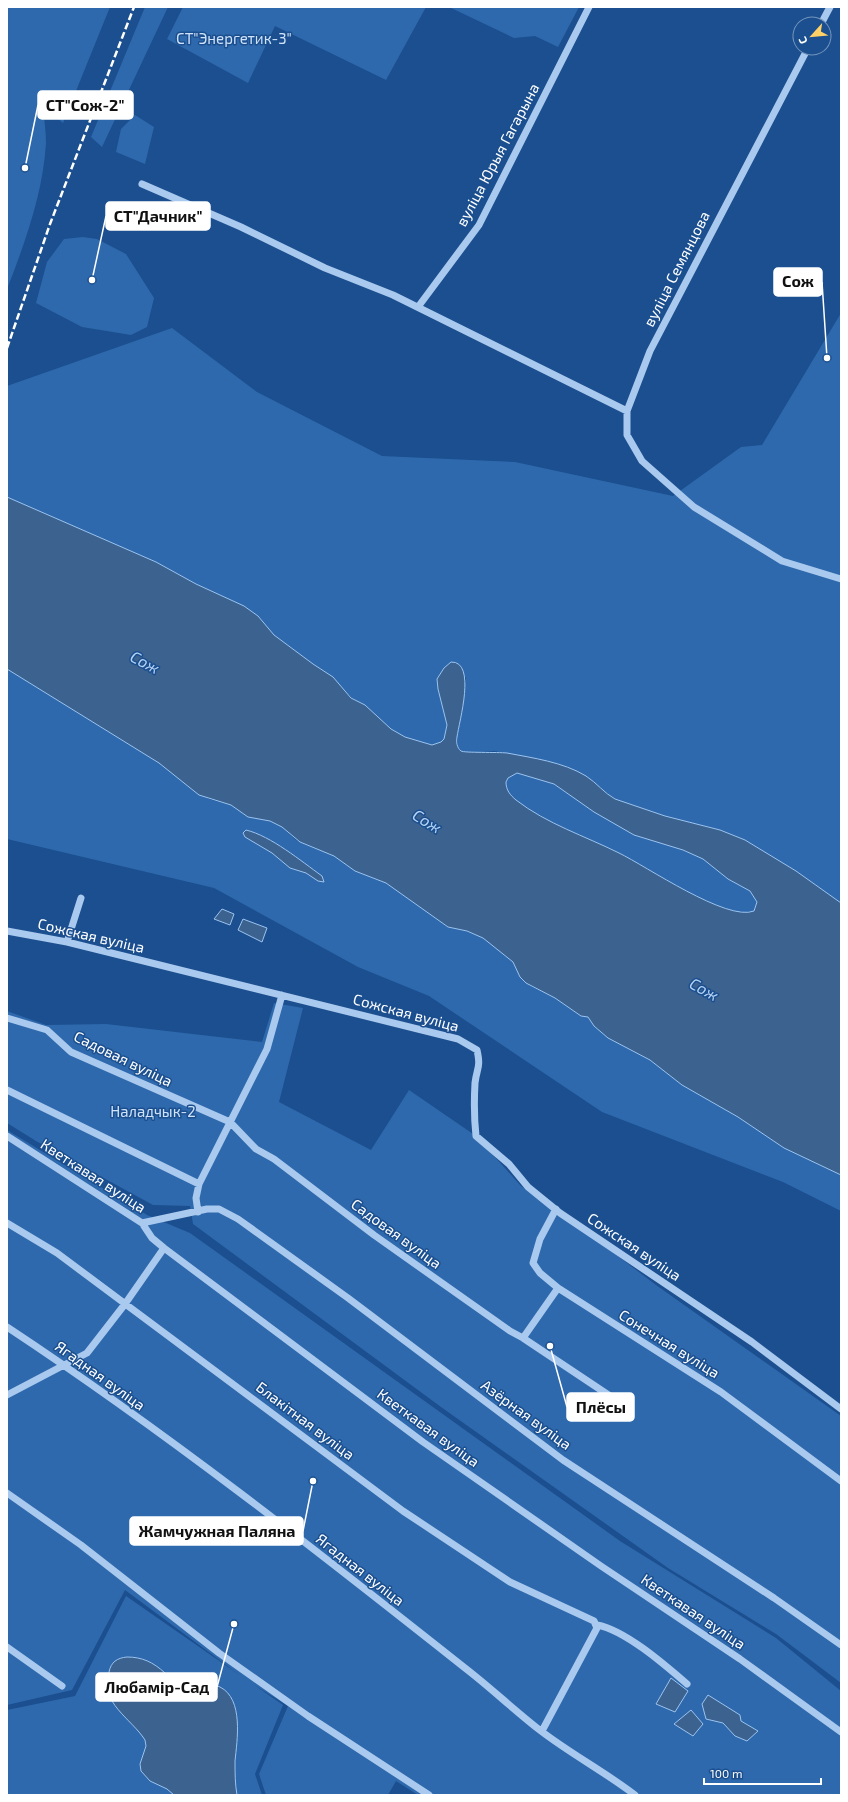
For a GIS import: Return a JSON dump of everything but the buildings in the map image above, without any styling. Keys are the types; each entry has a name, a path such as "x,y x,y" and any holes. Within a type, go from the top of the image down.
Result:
{"street":[{"name":"вуліца Юрыя Гагарына","path":"418,307 479,225 589,7"},
{"path":"825,16 830,7"},
{"name":"вуліца Семянцова","path":"804,56 650,351 627,411 627,435 642,461 681,497 782,561 841,579"},
{"path":"142,184 241,227 325,268 393,295 627,411"},
{"path":"67,942 81,898"},
{"name":"Сожская вуліца","path":"7,931 67,942 432,1031 458,1039 477,1050 480,1064 476,1081 473,1113 476,1136 509,1164 528,1187 556,1209 752,1342 841,1409"},
{"path":"198,1212 196,1198 199,1184 267,1049 282,995"},
{"name":"Садовая вуліца","path":"7,1018 47,1030 71,1052 230,1122 256,1148 274,1159 442,1283 510,1331 523,1338 628,1408"},
{"path":"7,1090 199,1184"},
{"name":"Кветкавая вуліца","path":"7,1136 142,1223 152,1238 164,1248 423,1442 601,1566 740,1659 841,1732"},
{"name":"Азёрная вуліца","path":"142,1223 219,1209 238,1219 348,1298 563,1460 774,1598 841,1645"},
{"name":"Сонечная вуліца","path":"556,1209 540,1239 533,1263 540,1273 558,1288 721,1392 841,1481"},
{"name":"Блакітная вуліца","path":"7,1223 56,1253 403,1511 463,1552 510,1582 584,1616 597,1625 611,1630 635,1644 663,1663 687,1684"},
{"path":"7,1396 87,1353 125,1304 164,1248"},
{"path":"523,1338 558,1288"},
{"name":"Ягадная вуліца","path":"7,1327 64,1365 288,1529 464,1667 542,1731 607,1773 636,1795"},
{"path":"7,1493 81,1545 219,1653 289,1703 429,1795"},
{"path":"542,1731 597,1628 597,1625"},
{"path":"7,1647 62,1686"}],"green space":[{"path":"7,7 110,7 63,123 43,106 46,143 41,180 32,218 7,289"},
{"path":"145,7 168,7 102,147 91,137"},
{"name":"СТ\"Энергетик-3\"","path":"183,7 426,7 386,80 275,26 248,83 167,39"},
{"path":"449,7 579,7 558,47 535,36 514,38"},
{"path":"135,115 154,127 145,164 116,152 121,129"},
{"path":"83,237 97,239 126,254 154,298 147,327 131,335 82,327 36,303 47,262 64,239"},
{"path":"841,313 841,903 796,871 745,840 720,830 665,816 615,799 589,778 561,765 494,751 469,753 461,751 458,747 457,737 466,678 451,662 444,668 437,679 447,725 444,739 441,742 432,745 405,737 391,729 365,706 352,698 327,673 274,635 258,616 244,606 196,584 156,562 7,497 7,386 172,328 257,392 382,456 515,462 673,496 741,447 762,445"},
{"path":"7,669 159,763 194,791 209,799 231,805 248,817 270,821 282,827 296,840 334,856 355,871 386,883 448,927 467,931 483,938 513,962 531,986 555,998 578,1014 588,1017 594,1026 608,1038 650,1060 682,1085 738,1117 784,1148 841,1175 841,1211 783,1182 602,1112 429,996 358,967 214,888 7,839"},
{"path":"517,773 554,784 594,812 703,859 728,879 750,891 757,902 754,911 742,912 725,908 707,901 686,891 619,853 540,816 516,800 510,794 506,783 508,778"},
{"name":"Наладчык-2","path":"274,1003 303,1008 279,1102 371,1150 409,1090 476,1136 521,1186 556,1209 656,1285 841,1416 841,1683 776,1634 668,1568 441,1407 193,1224 190,1206 153,1205 36,1141 7,1123 7,1011 46,1025 106,1024 262,1042"},
{"path":"7,1130 147,1215 190,1233 620,1541 776,1638 841,1691 841,1795 418,1795 396,1781 388,1795 266,1795 259,1774 288,1706 253,1684 283,1705 255,1774 262,1795 7,1795 7,1710 75,1696 126,1596 241,1676 125,1590 72,1690 7,1705"}],"water":[{"path":"7,497 156,562 196,584 244,606 258,616 274,635 333,677 351,698 365,705 391,729 405,737 432,745 441,742 444,739 447,725 437,679 444,668 451,662 459,664 463,671 465,681 463,706 457,739 458,747 461,751 507,753 548,761 568,767 586,776 615,799 665,816 720,830 745,840 796,871 841,903 841,1175 784,1148 738,1117 682,1085 650,1060 608,1038 594,1026 588,1017 581,1016 555,998 526,983 520,977 513,962 483,938 467,931 448,927 386,883 355,871 334,856 300,842 282,827 270,821 248,817 231,805 199,795 159,763 7,669","holes":["517,773 554,784 594,812 634,835 683,850 703,859 728,879 750,891 757,902 754,911 742,912 725,908 707,901 686,891 619,853 553,823 516,800 509,792 506,782 508,778"]},
{"path":"246,830 256,833 286,850 322,876 324,882 318,881 306,873 290,868 272,853 245,837 243,833"},
{"path":"222,909 234,914 230,925 214,919"},
{"path":"243,919 267,928 262,942 238,930"},
{"path":"120,1658 138,1658 152,1663 161,1669 176,1684 183,1687 215,1685 228,1693 236,1710 237,1721 235,1783 237,1795 174,1795 167,1789 150,1781 141,1771 140,1764 146,1746 145,1740 118,1709 108,1693 107,1683 113,1663"},
{"path":"671,1678 688,1691 675,1712 656,1704"},
{"path":"708,1695 740,1715 741,1721 758,1731 747,1741 735,1736 723,1723 706,1719 702,1704"},
{"path":"691,1710 703,1724 693,1736 674,1724"}],"railway":[{"path":"7,348 50,224 134,7"}],"place":[{"name":"СТ\"Сож-2\"","path":"25,168"},
{"name":"СТ\"Дачник\"","path":"92,280"},
{"name":"Сож","path":"827,358"},
{"name":"Плёсы","path":"550,1346"},
{"name":"Жамчужная Паляна","path":"313,1481"},
{"name":"Любамір-Сад","path":"234,1624"}]}
